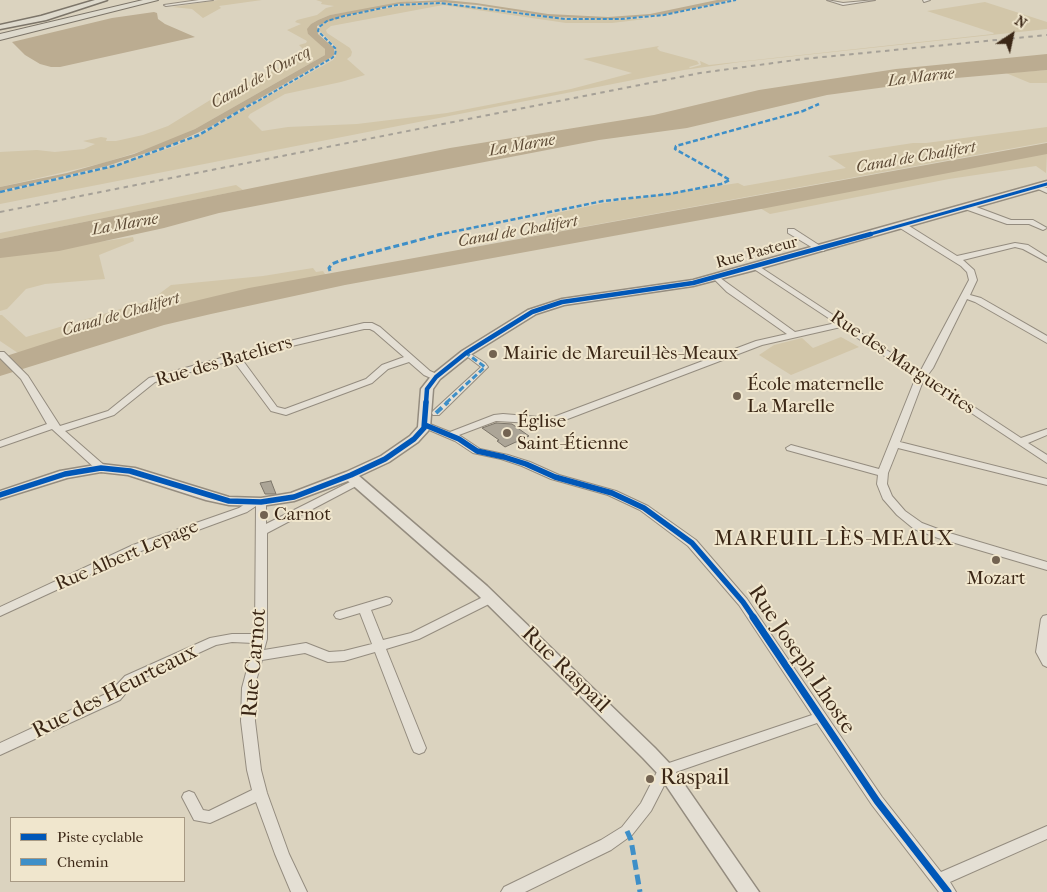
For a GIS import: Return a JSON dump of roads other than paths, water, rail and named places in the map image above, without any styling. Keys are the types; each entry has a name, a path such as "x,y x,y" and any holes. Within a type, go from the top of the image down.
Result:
{"highway":[{"path":"0,36 144,0"},
{"path":"0,36 154,0"}],"main road":[{"path":"0,28 103,0"}],"street":[{"path":"166,5 211,0"},
{"path":"829,0 842,4 873,0"},
{"path":"1042,185 1047,191"},
{"name":"Rue Pasteur","path":"436,376 476,346 518,319 562,302 692,283 757,267 1042,185"},
{"path":"968,207 1010,222 1030,222 1043,228"},
{"path":"903,226 964,264 971,272 973,280 928,368 921,376 894,444 883,472 882,484 887,497 901,513 918,526 960,541 1047,566"},
{"path":"791,231 821,249"},
{"path":"956,258 1017,246 1025,247 1047,260"},
{"name":"Rue des Marguerites","path":"757,267 1047,460"},
{"path":"716,277 730,290 792,334"},
{"path":"966,296 978,300 1047,340"},
{"path":"451,435 494,418 551,421 562,418 744,348 792,334 843,324"},
{"name":"Rue des Bateliers","path":"0,444 55,427 111,413 152,380 235,357 364,326 372,326 410,358"},
{"path":"436,413 485,367 484,364 466,353"},
{"path":"2,354 23,374 55,427 102,468"},
{"path":"235,357 274,409 286,412 369,381 385,367 410,358 427,373 436,376 427,389 425,425 421,434 353,479 261,531"},
{"name":"Rue Joseph Lhoste","path":"425,425 451,435 477,451 519,462 555,477 612,493 644,508 692,544 744,602 877,801 948,892"},
{"path":"1020,442 1047,432"},
{"path":"894,444 1047,482"},
{"path":"791,448 883,472"},
{"path":"0,495 65,474 102,468 130,471 228,501 258,502 294,497 353,479"},
{"name":"Rue Raspail","path":"353,479 490,598 665,770 749,892"},
{"name":"Rue Carnot","path":"258,502 261,531 261,639 248,688 248,721 254,770 260,793 282,854 299,892"},
{"name":"Rue Albert Lepage","path":"0,612 137,548 243,510 258,502"},
{"path":"257,656 306,648 328,657 344,656 422,633 490,598"},
{"path":"340,615 386,601"},
{"path":"364,608 419,748"},
{"path":"1047,619 1042,652 1047,662"},
{"name":"Rue des Heurteaux","path":"0,749 115,696 130,679 214,641 232,638 261,639"},
{"path":"509,892 606,845 627,831 646,807 665,770 820,717"},
{"path":"189,797 199,816 210,817 260,793"},
{"path":"938,880 1047,832"}],"water":[{"path":"445,0 548,14 608,17 650,14 717,0 731,0 667,14 612,19 552,17 477,5 438,2 399,4 343,16 317,26 318,34 334,48 334,55 208,128 173,144 107,166 0,191 0,187 67,173 134,154 195,129 325,55 325,49 308,34 307,29 318,20 330,15 400,2"},
{"path":"157,13 158,19 165,24 195,37 60,67 40,64 25,55 12,42 112,18"},
{"name":"La Marne","path":"1047,54 1047,70 945,79 827,95 687,128 599,140 219,213 164,228 59,251 0,258 0,239 450,148 654,115 759,90 896,69"},
{"path":"1047,143 1047,154 761,209 345,285 211,314 164,325 0,376 0,358 124,318 249,288"}],"railway":[{"path":"0,212 700,73 803,59 1047,35"}],"place":[{"name":"Mairie de Mareuil-lès-Meaux","path":"493,354"},
{"name":"École maternelle La Marelle","path":"737,396"},
{"name":"Église Saint-Étienne","path":"507,433"},
{"name":"Carnot","path":"264,515"},
{"name":"Mozart","path":"996,560"},
{"name":"Raspail","path":"650,779"}],"district":[{"name":"MAREUIL-LÈS-MEAUX","path":"834,540"}],"water label":[{"name":"Canal de l'Ourcq","path":"261,78"},
{"name":"Canal de Chalifert","path":"916,158"},
{"name":"Canal de Chalifert","path":"518,232"},
{"name":"Canal de Chalifert","path":"121,315"}]}
